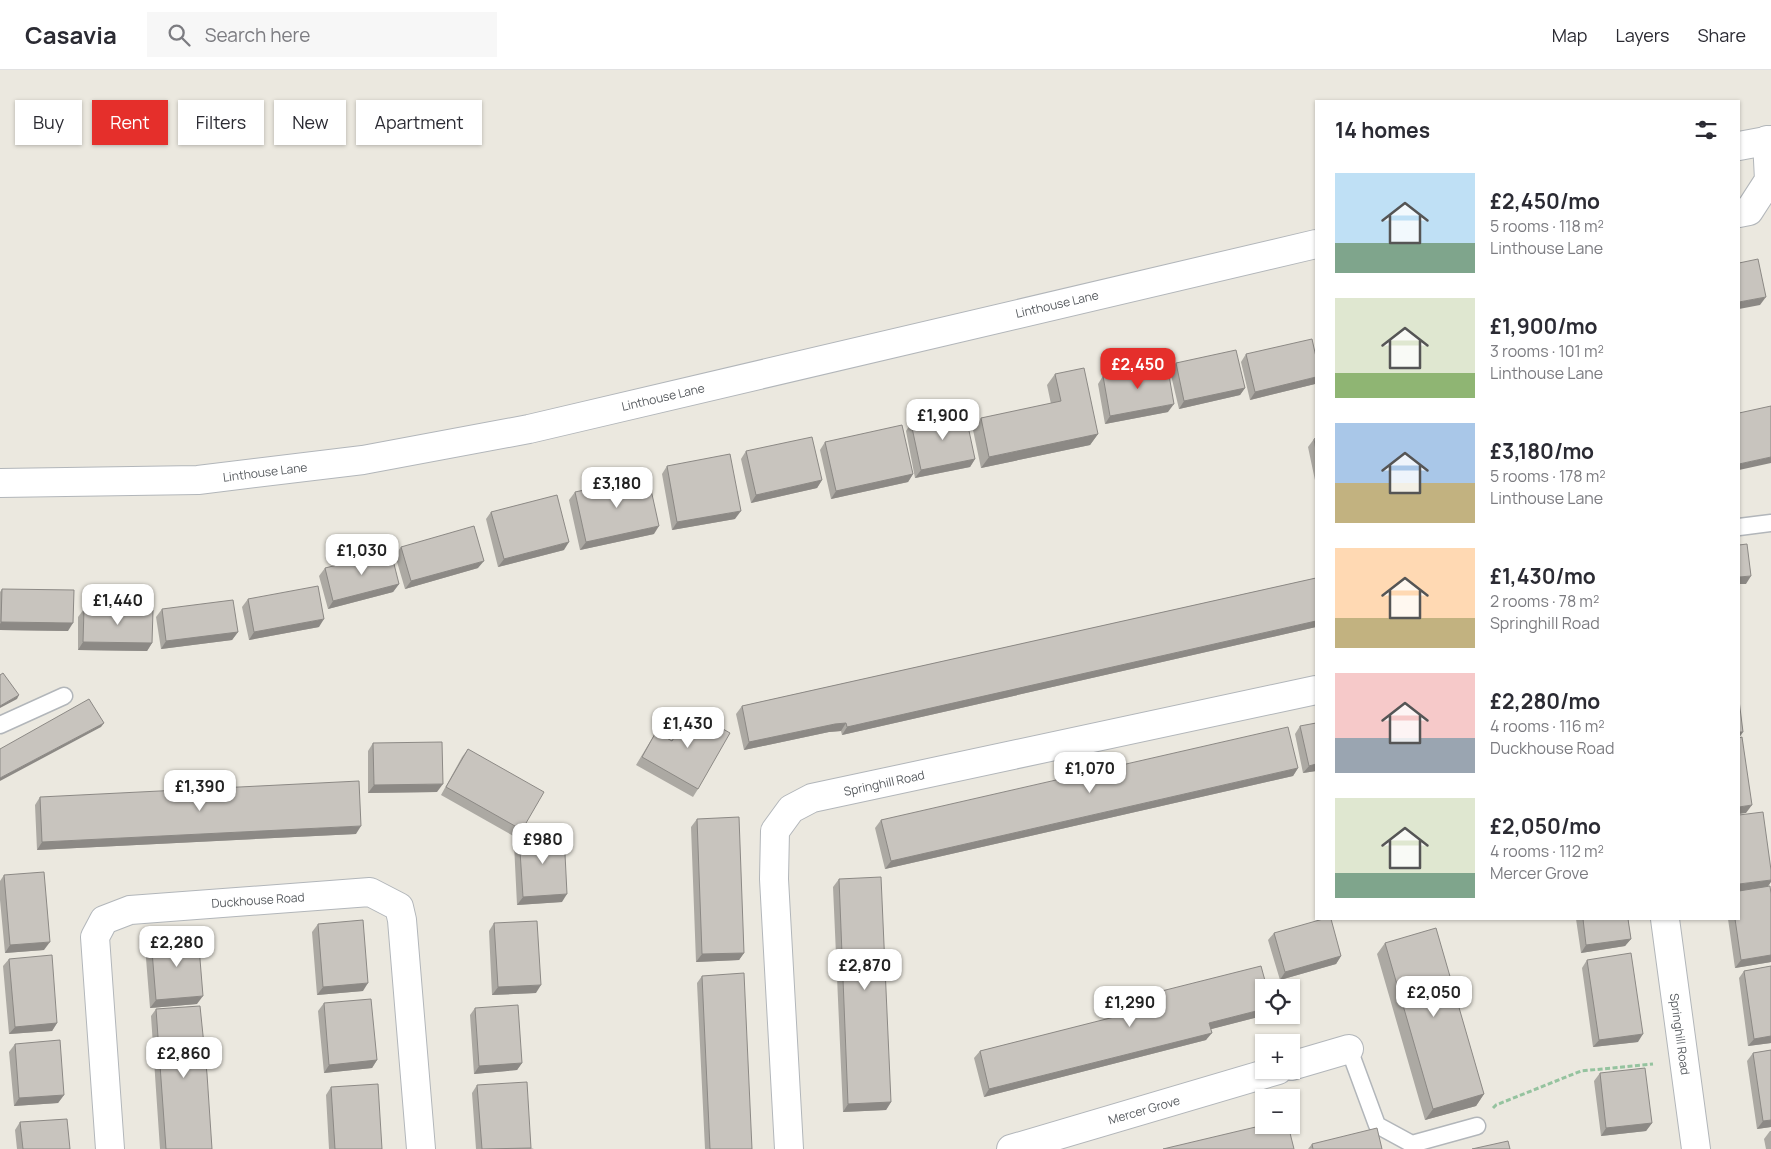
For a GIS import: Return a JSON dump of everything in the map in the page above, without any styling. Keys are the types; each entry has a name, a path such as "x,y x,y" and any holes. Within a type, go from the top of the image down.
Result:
{"street":[{"path":"1740,146 1769,140 1769,180 1749,211 1740,213"},
{"name":"Linthouse Lane","path":"0,482 198,480 363,460 529,429 1315,244"},
{"name":"Springhill Road","path":"789,1149 774,879 776,831 791,809 812,798 1315,690"},
{"name":"Duckhouse Road","path":"110,1149 95,937 104,920 130,910 370,892 399,907 402,920 420,1149"},
{"name":"Springhill Road","path":"1665,920 1696,1149"},
{"path":"1300,1063 1349,1049"},
{"name":"Mercer Grove","path":"1011,1149 1255,1077"}],"lane":[{"path":"1740,527 1771,523"},
{"path":"0,725 64,696"},
{"path":"1349,1049 1377,1125 1412,1144 1477,1126"}],"path":[{"path":"1477,1126 1496,1105 1581,1071 1684,1060"}],"building":[{"path":"1758,259 1766,297 1740,302 1740,263"},
{"path":"1312,339 1315,352 1315,377 1255,392 1246,354"},
{"path":"1236,350 1245,388 1184,401 1176,363"},
{"path":"1167,364 1174,404 1110,416 1103,376"},
{"path":"1084,368 1098,434 989,457 981,418 1061,401 1055,374"},
{"path":"1771,406 1771,457 1740,464 1740,413"},
{"path":"965,412 975,459 921,470 911,423"},
{"path":"902,425 913,474 836,491 825,442"},
{"path":"812,437 822,480 756,495 746,451"},
{"path":"730,454 741,511 677,522 667,466"},
{"path":"648,476 659,526 586,542 575,492"},
{"path":"557,495 569,542 504,559 491,512"},
{"path":"474,526 484,561 411,581 401,547"},
{"path":"1747,544 1751,576 1740,577 1740,545"},
{"path":"391,552 399,584 333,601 325,568"},
{"path":"1315,578 1315,621 847,727 846,723 835,724 749,742 742,706"},
{"path":"318,586 324,619 254,632 248,599"},
{"path":"2,589 74,590 73,623 1,622"},
{"path":"233,600 238,632 166,641 162,609"},
{"path":"84,609 153,610 152,643 83,642"},
{"path":"3,673 19,695 0,706 0,675"},
{"path":"89,699 104,723 0,778 0,749"},
{"path":"1740,708 1743,732 1740,732"},
{"path":"690,710 730,733 698,789 642,757 656,732 672,741"},
{"path":"1315,723 1315,764 1309,766 1300,726"},
{"path":"1288,727 1298,768 891,861 881,820"},
{"path":"1742,737 1752,805 1740,807 1740,738"},
{"path":"442,742 443,784 374,785 373,743"},
{"path":"468,749 544,792 522,830 446,787"},
{"path":"359,781 361,826 42,842 40,797"},
{"path":"1763,812 1771,880 1740,884 1740,815"},
{"path":"739,817 744,953 702,954 697,819"},
{"path":"564,834 567,894 523,897 519,836"},
{"path":"44,872 50,942 10,945 4,875"},
{"path":"881,877 891,1102 848,1104 839,879"},
{"path":"1770,886 1771,955 1741,960 1735,920 1740,920 1740,891"},
{"path":"363,920 368,983 323,987 318,924"},
{"path":"1320,920 1331,920 1341,956 1285,972 1274,933"},
{"path":"1583,920 1628,920 1631,939 1586,945"},
{"path":"537,921 541,985 498,987 494,923"},
{"path":"1436,928 1484,1094 1433,1109 1385,943"},
{"path":"198,935 203,996 156,1000 151,939"},
{"path":"1631,953 1643,1034 1599,1040 1587,960"},
{"path":"52,955 57,1023 15,1027 9,959"},
{"path":"1261,966 1265,979 1255,979 1255,1011 1209,1023 1212,1033 989,1089 980,1051 1126,1014 1122,1001"},
{"path":"1771,966 1771,1036 1754,1039 1744,971"},
{"path":"744,973 752,1149 710,1149 702,976"},
{"path":"371,999 377,1060 329,1065 324,1003"},
{"path":"518,1005 522,1063 479,1066 475,1008"},
{"path":"200,1006 212,1149 166,1149 156,1009"},
{"path":"60,1040 64,1095 19,1098 15,1044"},
{"path":"1771,1050 1771,1120 1763,1121 1753,1053"},
{"path":"1645,1068 1652,1123 1606,1128 1600,1073"},
{"path":"527,1082 531,1148 482,1149 477,1085"},
{"path":"378,1084 382,1149 335,1149 331,1087"},
{"path":"67,1119 70,1149 23,1149 20,1122"},
{"path":"1255,1127 1255,1134 1290,1134 1294,1149 1163,1149"},
{"path":"1377,1128 1382,1149 1313,1149 1312,1144"},
{"path":"1508,1141 1510,1149 1472,1149"}]}
